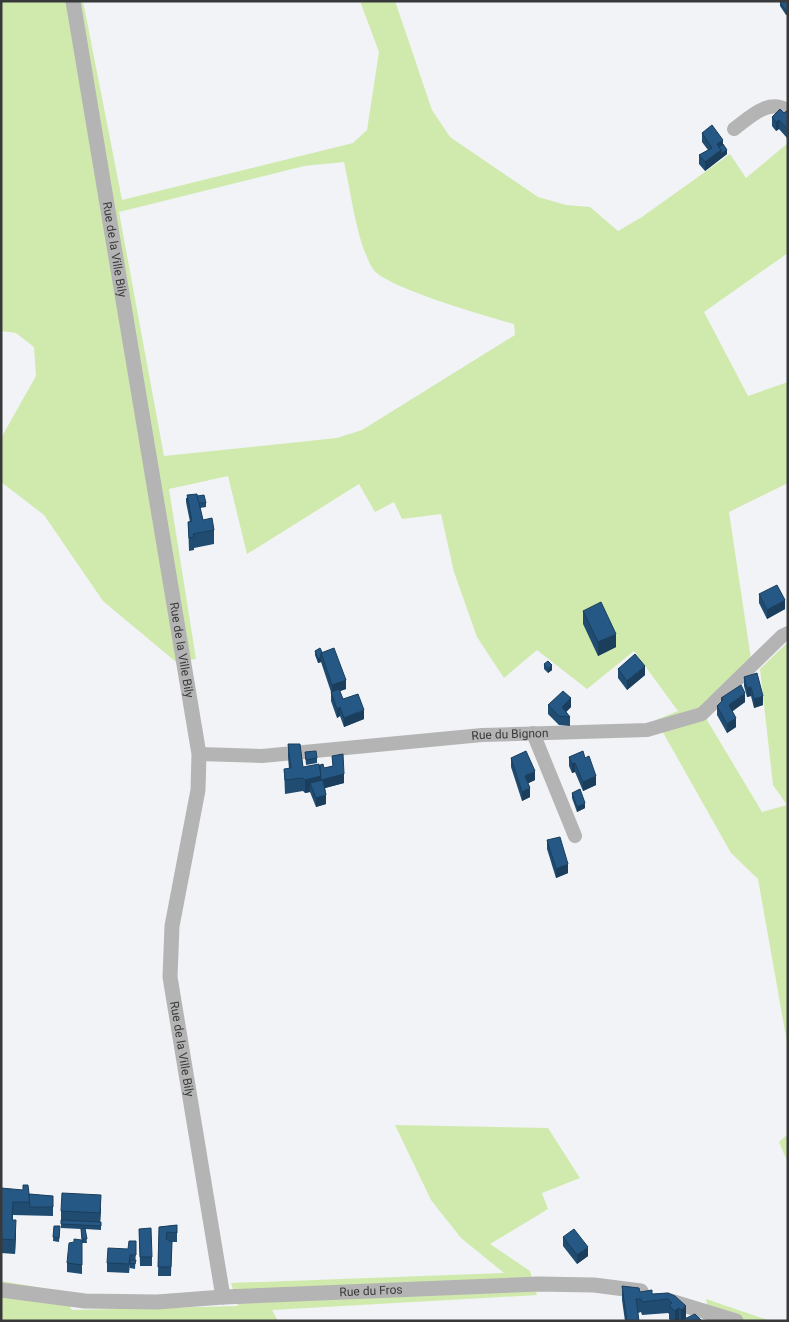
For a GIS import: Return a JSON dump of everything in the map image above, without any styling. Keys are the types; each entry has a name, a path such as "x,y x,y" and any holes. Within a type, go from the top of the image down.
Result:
{"street":[{"name":"Rue de la Ville Bily","path":"73,1 199,754 198,790 172,926 170,977 223,1297"},
{"path":"734,129 767,106 776,106 788,111"},
{"name":"Rue du Bignon","path":"199,754 262,756 482,735 648,730 702,714 782,636 788,633"},
{"path":"533,733 575,836"},
{"name":"Rue du Fros","path":"1,1290 85,1300 157,1302 223,1297 538,1284 594,1284 638,1291 736,1321"}],"green space":[{"path":"1,1 83,1 122,200 353,143 367,130 379,52 360,1 395,1 432,110 450,137 538,197 566,205 590,207 618,231 642,217 730,154 746,178 788,143 788,253 704,312 748,396 788,382 788,483 729,512 751,659 708,700 707,720 762,812 787,805 773,785 760,669 788,642 788,1048 758,879 731,853 656,720 678,711 634,651 587,689 537,650 504,678 477,637 454,572 441,514 402,519 394,502 375,512 359,484 247,554 228,476 169,489 196,659 176,662 103,601 44,515 1,482 1,438 36,376 34,347 16,333 1,331","holes":["344,162 359,232 367,258 373,269 381,276 416,292 514,324 515,335 362,430 337,438 164,456 119,212 304,166"]},
{"path":"395,1125 548,1128 580,1178 542,1193 548,1209 490,1244 530,1271 537,1295 272,1310 278,1321 1,1321 1,1281 60,1291 72,1310 238,1306 231,1283 504,1273 461,1238 431,1200"},
{"path":"788,1134 788,1163 779,1142"},
{"path":"706,1299 771,1321 710,1321"}],"building":[{"path":"787,1 788,9 786,11 780,2"},
{"path":"780,109 784,113 788,110 787,129 779,120 776,122 772,117"},
{"path":"712,125 723,140 717,144 721,150 705,162 699,155 712,148 702,133"},
{"path":"723,144 727,150 721,154 719,147"},
{"path":"197,494 203,520 212,518 214,530 193,534 194,537 189,538 188,522 192,521 187,495"},
{"path":"204,495 206,503 199,503 197,496"},
{"path":"777,585 785,600 767,610 759,594"},
{"path":"601,602 616,634 598,642 583,611"},
{"path":"320,648 322,652 321,657 318,659 315,651"},
{"path":"334,648 346,680 332,685 321,653"},
{"path":"635,654 645,666 627,681 618,669"},
{"path":"548,661 552,665 548,669 544,664"},
{"path":"757,673 763,696 754,699 751,687 747,688 744,677"},
{"path":"741,685 745,693 729,705 736,718 727,724 717,706 723,700 721,698"},
{"path":"339,689 343,699 358,694 364,710 344,718 340,707 337,709 331,692"},
{"path":"563,691 571,698 562,707 570,717 559,716 548,705"},
{"path":"288,744 300,744 303,767 319,764 321,776 305,780 303,778 285,780 284,769 291,768"},
{"path":"316,751 317,758 306,760 305,752"},
{"path":"526,751 535,771 525,776 530,788 522,792 511,758"},
{"path":"583,751 585,758 589,756 596,776 583,782 575,763 572,764 569,757"},
{"path":"343,754 344,774 321,780 320,765 323,764 324,768 333,766 332,756"},
{"path":"323,780 326,795 316,798 310,783"},
{"path":"580,789 585,803 577,807 572,793"},
{"path":"560,837 568,864 556,869 547,840"},
{"path":"23,1185 28,1185 30,1202 13,1202 12,1220 16,1220 15,1240 1,1239 1,1188 23,1190"},
{"path":"62,1193 101,1195 100,1213 61,1211"},
{"path":"29,1194 53,1196 53,1207 30,1207"},
{"path":"61,1220 101,1222 101,1226 61,1224"},
{"path":"177,1225 177,1233 167,1232 166,1239 172,1242 171,1267 158,1267 159,1227"},
{"path":"54,1226 60,1226 59,1238 53,1237"},
{"path":"85,1228 87,1239 82,1239 81,1229"},
{"path":"151,1228 152,1257 140,1257 139,1229"},
{"path":"574,1229 588,1247 577,1255 563,1237"},
{"path":"74,1239 82,1240 82,1265 67,1263 69,1243 74,1242"},
{"path":"129,1241 136,1241 136,1255 130,1255 129,1264 107,1263 108,1248 128,1249"},
{"path":"130,1260 136,1260 135,1264 130,1263"},
{"path":"622,1286 639,1288 640,1292 652,1290 652,1294 668,1293 675,1296 686,1306 681,1310 679,1308 675,1311 669,1306 672,1303 668,1299 642,1302 641,1299 636,1299 639,1321 627,1321"},
{"path":"695,1314 702,1321 680,1321"}]}
